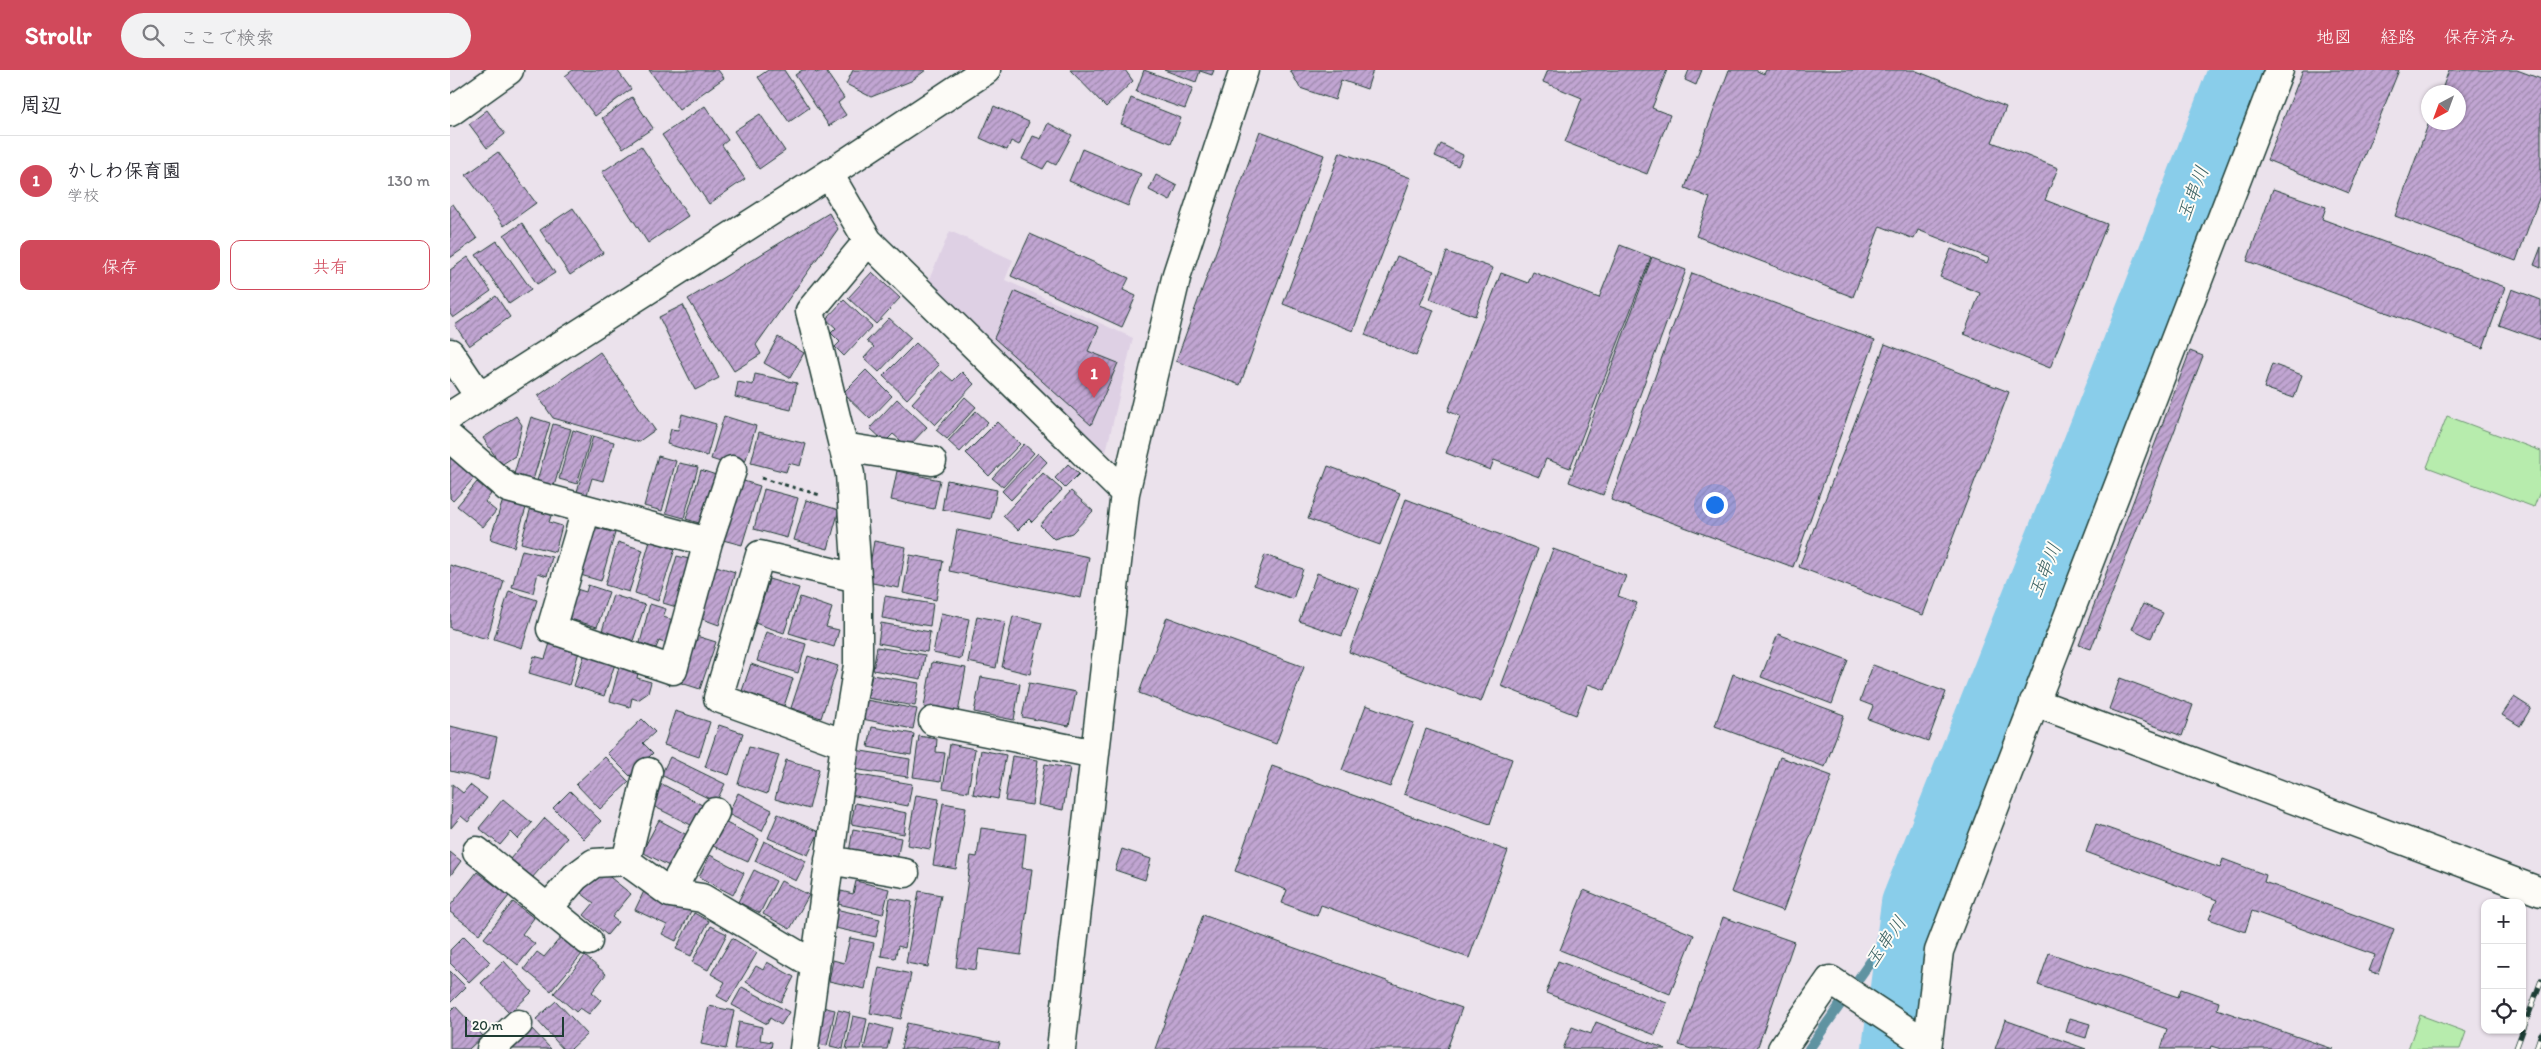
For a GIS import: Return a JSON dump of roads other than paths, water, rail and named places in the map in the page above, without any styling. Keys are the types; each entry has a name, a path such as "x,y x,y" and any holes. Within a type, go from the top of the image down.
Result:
{"street":[{"path":"450,112 509,70"},
{"path":"450,416 829,174 986,70"},
{"path":"1061,1049 1125,493 1178,274 1244,70"},
{"path":"1782,1049 1830,980 1927,1046 1939,951 2279,70"},
{"path":"829,174 868,240 1125,493"},
{"path":"804,1049 845,744 858,665 857,578 850,474 810,311 868,240"},
{"path":"450,353 479,396"},
{"path":"450,438 508,488 708,542"},
{"path":"844,447 932,461"},
{"path":"586,510 551,629 673,670 708,542 732,470"},
{"path":"845,744 718,698 760,555 857,578"},
{"path":"2034,702 2541,892"},
{"path":"933,721 1095,754"},
{"path":"626,861 648,772"},
{"path":"670,893 715,812"},
{"path":"477,851 588,941"},
{"path":"829,860 905,873"},
{"path":"548,908 576,877 594,863 626,861 670,893 702,898 815,965"},
{"path":"491,1049 518,1024"}],"waterway":[{"name":"玉串川","path":"1892,1049 1911,904 2149,305 2239,70"},
{"name":"玉串川","path":"1809,1049 1911,904"}],"railway":[{"path":"2516,1049 2541,981"},
{"path":"2536,1049 2541,1034"}],"place":[{"name":"かしわ保育園","path":"1094,398"}]}
